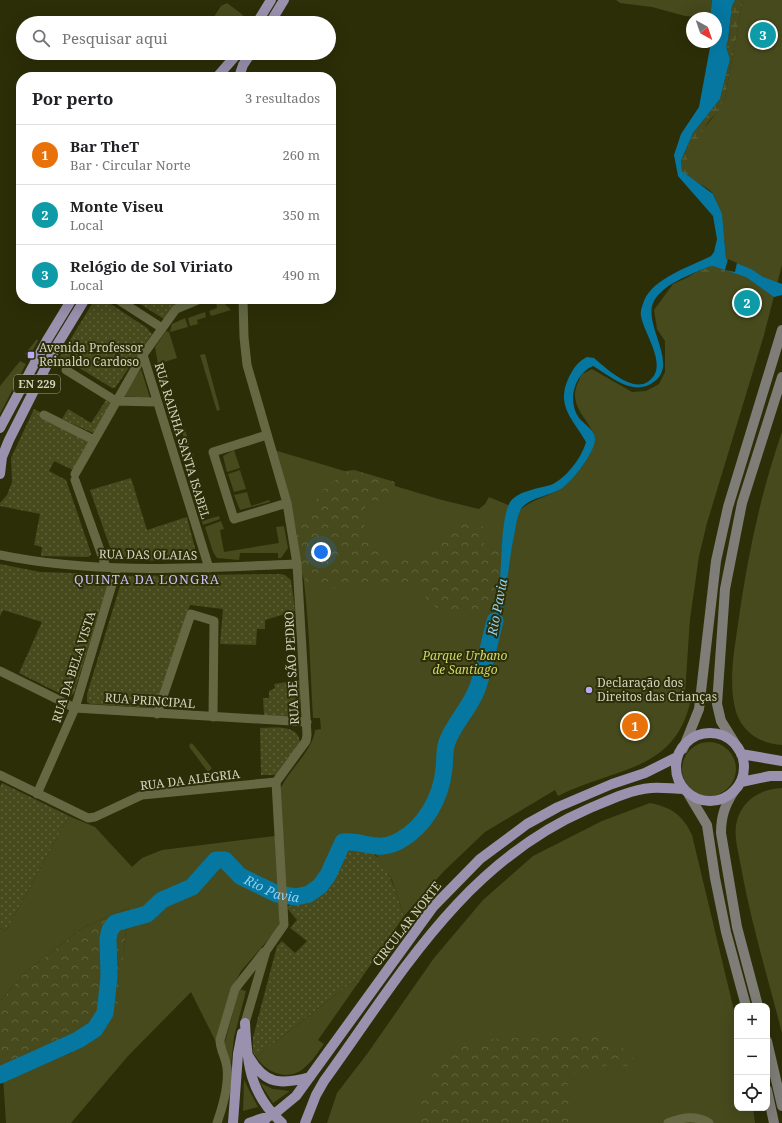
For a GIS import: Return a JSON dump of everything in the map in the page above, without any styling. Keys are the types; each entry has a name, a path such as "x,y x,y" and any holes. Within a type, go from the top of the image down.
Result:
{"main road":[{"path":"261,16 271,0"},
{"path":"274,16 284,0"},
{"path":"222,72 232,60"},
{"path":"241,72 246,60"},
{"name":"EN 229","path":"0,428 47,340 69,304"},
{"name":"EN 229","path":"0,474 2,456 9,440 56,345 82,304"},
{"path":"745,1003 726,932 715,878 707,825 677,778 675,768 699,709 716,561 728,507 782,330"},
{"path":"757,1003 737,927 721,833 721,817 726,804 741,782 744,771 740,752 721,721 717,704 725,589 742,503 782,377"},
{"path":"680,753 690,740 700,734 711,733 722,735 732,741 740,752 782,761"},
{"name":"CIRCULAR NORTE","path":"248,1123 273,1115 296,1096 433,907 480,859 527,824 558,807 598,790 645,773 680,753"},
{"path":"741,782 770,776 782,776"},
{"name":"CIRCULAR NORTE","path":"305,1123 316,1095 324,1081 419,949 453,906 489,871 508,855 549,827 615,798 650,788 686,792"},
{"path":"686,792 702,801 717,801 734,791"},
{"path":"244,1023 252,1081 265,1105 282,1123"},
{"path":"233,1123 238,1054 244,1023"},
{"path":"770,1053 782,1101"},
{"path":"248,1056 260,1074 270,1079 279,1082 290,1082 310,1077"},
{"path":"770,1104 774,1123"},
{"path":"260,1119 282,1123"}],"street":[{"path":"126,304 162,328"},
{"name":"RUA RAINHA SANTA ISABEL","path":"188,304 176,309 143,355 209,568"},
{"path":"237,304 243,313"},
{"name":"RUA DE SÃO PEDRO","path":"243,304 247,365 287,503 297,564 307,722 306,741 276,782"},
{"path":"106,567 75,477 94,440 143,355"},
{"path":"66,370 116,401 157,402"},
{"path":"44,415 94,440"},
{"path":"267,435 213,452 234,519 287,503"},
{"name":"RUA DAS OLAIAS","path":"0,555 36,563 118,568 209,568 297,564"},
{"name":"RUA DA BELA VISTA","path":"37,794 75,708 118,568"},
{"path":"157,714 191,614 214,621 213,717"},
{"name":"RUA PRINCIPAL","path":"0,671 75,708 307,722"},
{"name":"RUA DA ALEGRIA","path":"0,775 88,818 95,817 142,795 276,782"},
{"path":"217,1123 226,1089 227,1069 220,1046 220,1040 235,989 284,925 276,782"},
{"path":"244,1023 269,944"},
{"path":"241,981 250,981 254,991"},
{"path":"668,1123 681,1118 695,1118 709,1123"}],"green space":[{"path":"616,0 712,0 711,12 686,12 686,16 652,7 620,3"},
{"path":"735,0 743,0 725,98 719,110 708,122 688,154 685,169 693,181 682,171 681,162 693,133 720,99 730,59 726,47 732,6"},
{"name":"Parque Urbano de Santiago","path":"743,0 782,0 782,265 764,335 707,523 699,556 690,619 685,693 692,694 685,720 673,739 659,753 642,763 580,786 558,796 555,790 485,832 444,871 404,916 392,880 370,845 364,841 356,839 342,840 322,878 316,885 308,890 298,891 284,888 280,790 310,745 315,730 321,729 320,718 313,718 308,619 299,545 283,477 274,450 442,500 479,509 485,504 489,497 520,510 532,502 557,491 568,483 586,461 595,441 592,430 577,406 575,394 577,384 582,374 592,369 632,392 646,391 659,384 665,372 665,341 657,329 654,310 673,284 728,259 725,260 725,246 716,199 709,190 690,177 685,168 685,162 692,144 721,106 725,98"},
{"path":"227,3 243,15 215,16 221,6"},
{"path":"713,266 725,270 724,274 705,273 686,277 708,267"},
{"path":"92,304 111,304 147,328 152,334 115,388 112,388 68,361 64,368 56,363"},
{"path":"140,304 175,304 164,319"},
{"path":"216,304 225,304 231,310 211,316 209,311 217,308"},
{"path":"205,312 206,317 197,320 198,324 190,326 188,318"},
{"path":"185,318 188,327 170,332 172,324"},
{"path":"166,331 169,332 177,358 158,364 155,347"},
{"path":"37,339 38,341 29,357 25,354"},
{"path":"205,354 220,410 217,411 200,355"},
{"path":"20,361 26,364 0,414 0,386"},
{"path":"158,368 175,424 171,425 155,369"},
{"path":"141,369 150,398 123,396"},
{"path":"106,400 112,404 93,433 62,419 68,409 91,423"},
{"path":"34,409 42,413 40,418 90,442 75,471 54,461 49,471 66,480 91,553 88,557 41,556 42,547 34,545 40,514 0,506 0,503 7,495 12,482 11,458"},
{"path":"185,428 191,453 193,453 194,458 191,459 181,429"},
{"path":"782,432 782,745 760,740 743,726 736,712 732,690 732,668 755,527 767,479"},
{"path":"234,450 240,468 227,472 223,456"},
{"path":"187,467 205,520 219,516 220,519 203,525 186,468"},
{"path":"240,470 246,489 234,492 228,474"},
{"path":"354,470 395,482 394,493 388,499 383,501 369,500 366,502 364,519 365,528 370,536 383,546 386,555 400,560 415,558 435,547 455,527 470,521 486,528 488,535 483,545 485,548 503,543 497,602 477,609 452,611 441,609 432,604 425,597 423,585 418,582 400,588 387,585 368,589 353,584 326,590 308,583 303,577 296,549 298,524 324,489 347,471"},
{"path":"131,478 147,530 187,517 195,548 194,554 190,559 186,561 120,560 113,556 90,490"},
{"path":"247,492 251,506 269,500 270,502 240,510 234,495"},
{"path":"221,521 224,529 220,530 224,552 279,543 276,527 284,526 288,548 281,558 278,558 278,553 240,553 239,560 217,558 213,552 205,527"},
{"path":"0,564 40,572 100,574 107,580 106,590 74,693 69,698 19,673 42,622 3,610 0,616"},
{"path":"285,575 291,580 295,611 265,620 265,629 257,629 256,645 220,644 223,609 190,605 154,708 90,704 87,702 87,694 120,586 125,576"},
{"path":"300,680 300,701 299,708 296,712 292,715 285,716 264,715 263,698 269,698 269,691 275,688 274,684"},
{"path":"260,728 284,728 295,732 298,736 300,742 278,775 261,775"},
{"path":"704,742 714,742 724,746 732,754 736,764 736,774 732,784 724,792 714,796 704,796 694,792 686,784 682,774 682,764 686,754 694,746"},
{"path":"192,743 212,768 208,772 190,748 189,745"},
{"path":"2,783 69,816 6,931 0,928 0,787"},
{"path":"782,788 782,1033 745,888 737,846 736,825 742,809 752,798 766,791"},
{"path":"650,803 664,807 676,813 685,822 692,835 734,1010 734,1111 753,1111 755,1123 327,1123 337,1093 367,1054 434,958 483,900 533,856 602,821"},
{"path":"69,816 95,827 132,867 142,858 162,850 275,836 280,920 274,933 241,971 230,992 216,1042 191,992 128,1056 71,1123 6,1123 3,1077 71,1053 123,954 129,908 84,927 27,971 0,1001 0,928 6,931"},
{"path":"348,845 360,846 371,851 379,859 392,881 404,916 358,983 352,982 256,1057 253,1052 253,1037 277,946 282,941 295,953 307,941 290,928 297,920 286,907 317,893 326,884 342,852"},
{"path":"129,908 123,954 121,998 103,1028 71,1053 0,1078 0,1001 27,971 84,927"},
{"path":"352,982 358,983 318,1040 324,1044 307,1066 298,1072 285,1075 272,1071 261,1063 256,1057"},
{"path":"239,989 246,991 234,1037 231,1064 224,1046"},
{"path":"595,1033 624,1049 642,1068 612,1064 566,1076 572,1110 572,1123 413,1123 416,1120 431,1077 446,1056 456,1048 481,1040 549,1038"},
{"path":"244,1080 258,1107 243,1111"},
{"path":"260,1083 273,1089 290,1091 273,1103"}],"water":[{"name":"Rio Pavia","path":"712,0 735,0 732,6 726,47 730,59 720,99 693,133 681,161 682,171 713,194 722,214 726,259 751,269 763,277 782,284 782,295 774,297 746,277 713,266 708,267 670,285 657,296 653,303 651,312 662,354 663,364 661,373 655,381 647,386 631,387 615,380 593,366 581,375 574,389 573,404 579,418 589,427 595,436 594,444 582,467 564,487 532,501 520,511 517,518 501,613 489,643 500,580 504,520 509,504 512,499 523,493 553,484 564,477 581,454 586,442 567,412 565,404 565,387 574,368 578,363 587,357 594,358 612,373 628,382 643,384 649,381 655,375 657,367 654,350 641,316 644,301 648,293 663,280 711,256 714,252 717,239 713,216 678,176 674,155 681,134 699,107 710,48 722,48 722,12 711,12"}],"pier":[{"path":"728,259 737,263 735,272 725,270"}],"waterway":[{"name":"Rio Pavia","path":"0,1075 78,1040 95,1029 105,1013 109,977 108,938 110,930 115,923 147,914 162,900 192,887 216,860 225,860 240,876 277,894 296,897 309,894 320,886 328,875 343,842 384,846 399,841 417,828 430,811 439,791 444,769 447,742 477,689 485,664 495,621"}],"place":[{"name":"Relógio de Sol Viriato","path":"763,35"},
{"name":"Monte Viseu","path":"747,303"},
{"name":"Avenida Professor Reinaldo Cardoso","path":"31,355"},
{"name":"Declaração dos Direitos das Crianças","path":"589,690"},
{"name":"Bar TheT","path":"635,726"}],"district":[{"name":"QUINTA DA LONGRA","path":"147,579"}]}
